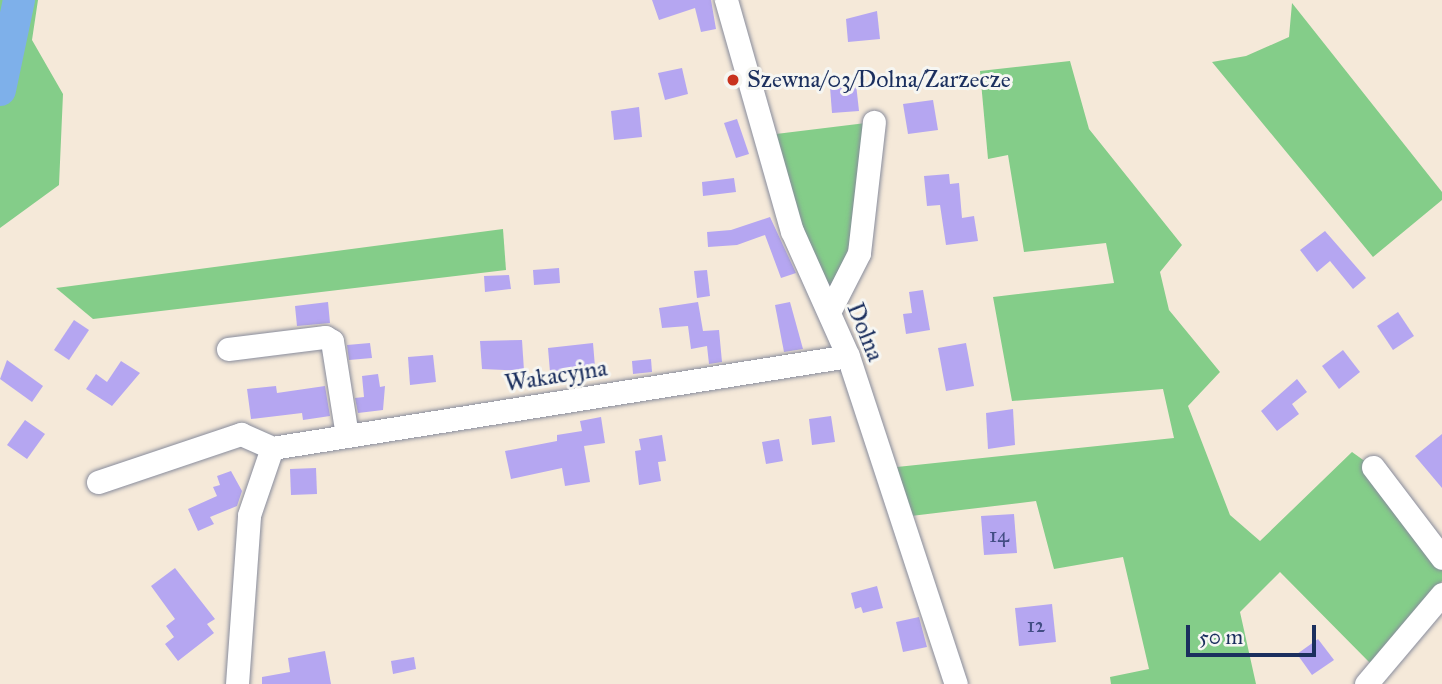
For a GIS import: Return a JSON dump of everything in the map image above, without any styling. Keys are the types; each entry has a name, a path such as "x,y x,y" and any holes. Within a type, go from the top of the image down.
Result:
{"street":[{"name":"Dolna","path":"726,0 792,231 848,356 956,684"},
{"path":"829,312 859,253 874,122"},
{"path":"228,349 325,337 332,341 347,436"},
{"name":"Wakacyjna","path":"272,448 848,356"},
{"path":"98,482 241,434 272,448 249,515 237,684"},
{"path":"1373,467 1442,558"},
{"path":"1366,684 1442,594"}],"green space":[{"path":"0,0 38,0 32,40 63,94 59,185 0,228"},
{"path":"1292,3 1442,192 1442,200 1373,257 1212,62 1246,56 1289,37"},
{"path":"1070,61 1089,129 1182,245 1160,272 1169,310 1220,372 1188,406 1230,515 1260,541 1352,452 1373,467 1442,558 1442,581 1372,665 1280,572 1240,612 1256,684 1111,684 1110,677 1149,669 1123,557 1054,569 1036,501 911,516 897,467 1174,438 1163,389 1012,401 993,297 1114,283 1106,243 1024,252 1008,155 988,159 980,71"},
{"path":"874,122 869,172 834,301 794,212 776,134"},
{"path":"503,229 506,270 93,319 56,288"}],"building":[{"path":"652,0 711,0 716,29 701,32 695,8 659,20"},
{"path":"877,11 880,39 848,42 846,19"},
{"path":"682,68 688,94 665,100 658,73"},
{"path":"856,84 859,111 832,113 830,87"},
{"path":"933,100 938,130 908,134 903,104"},
{"path":"639,107 642,137 614,140 611,111"},
{"path":"737,119 749,154 736,158 724,123"},
{"path":"949,174 950,184 959,183 962,218 974,216 978,241 946,245 940,205 927,206 924,176"},
{"path":"734,178 736,192 703,196 702,182"},
{"path":"770,217 796,273 781,278 765,235 737,245 708,247 707,232 731,230"},
{"path":"1325,231 1366,278 1353,289 1330,261 1317,272 1300,250"},
{"path":"559,268 560,283 534,285 533,270"},
{"path":"707,270 710,296 697,298 694,271"},
{"path":"509,275 511,289 485,292 484,276"},
{"path":"923,290 930,330 906,334 903,314 912,313 909,292"},
{"path":"328,302 330,323 297,326 295,306"},
{"path":"698,302 703,331 719,330 722,362 709,364 707,346 691,349 688,326 662,328 659,308"},
{"path":"790,302 803,349 784,352 775,305"},
{"path":"1398,312 1414,336 1393,350 1377,326"},
{"path":"74,320 89,330 69,360 54,350"},
{"path":"522,340 524,371 482,369 480,341"},
{"path":"370,343 372,358 349,360 347,345"},
{"path":"593,343 595,367 550,372 548,348"},
{"path":"966,343 974,386 946,391 938,348"},
{"path":"1343,350 1360,372 1339,389 1322,366"},
{"path":"433,355 436,382 410,385 408,357"},
{"path":"651,359 652,372 633,374 632,361"},
{"path":"7,360 43,386 32,402 0,379"},
{"path":"121,361 140,373 112,406 86,389 96,374 107,382"},
{"path":"378,374 380,387 385,386 383,410 358,413 355,398 364,397 362,376"},
{"path":"1297,379 1307,392 1292,404 1299,414 1277,431 1261,411"},
{"path":"276,386 277,393 325,386 330,416 303,420 302,413 251,419 247,389"},
{"path":"1013,409 1015,445 988,449 986,413"},
{"path":"831,416 835,442 812,445 809,419"},
{"path":"601,417 605,443 584,446 590,482 565,486 562,468 511,479 505,451 557,441 557,435 582,431 580,421"},
{"path":"25,420 45,434 27,459 7,445"},
{"path":"1442,434 1442,488 1415,456"},
{"path":"662,435 666,461 658,462 661,481 639,485 635,451 641,450 639,439"},
{"path":"779,439 783,461 766,464 762,442"},
{"path":"316,468 317,494 291,495 290,469"},
{"path":"231,471 242,491 237,506 210,517 214,524 198,531 188,509 217,496 213,487 220,485 217,476"},
{"path":"1014,514 1017,553 984,555 981,516"},
{"path":"175,568 215,619 207,624 214,633 178,661 165,644 174,637 166,626 175,619 151,586"},
{"path":"877,586 883,608 863,613 861,607 855,609 851,593"},
{"path":"1052,604 1056,642 1019,646 1015,608"},
{"path":"919,617 927,647 903,652 896,622"},
{"path":"1318,639 1334,660 1312,675 1297,654"},
{"path":"325,651 331,684 262,684 262,677 290,672 288,658"},
{"path":"414,657 416,669 393,674 391,661"}],"waterway":[{"path":"0,90 19,0"}],"place":[{"name":"Szewna/03/Dolna/Zarzecze","path":"733,80"}]}
